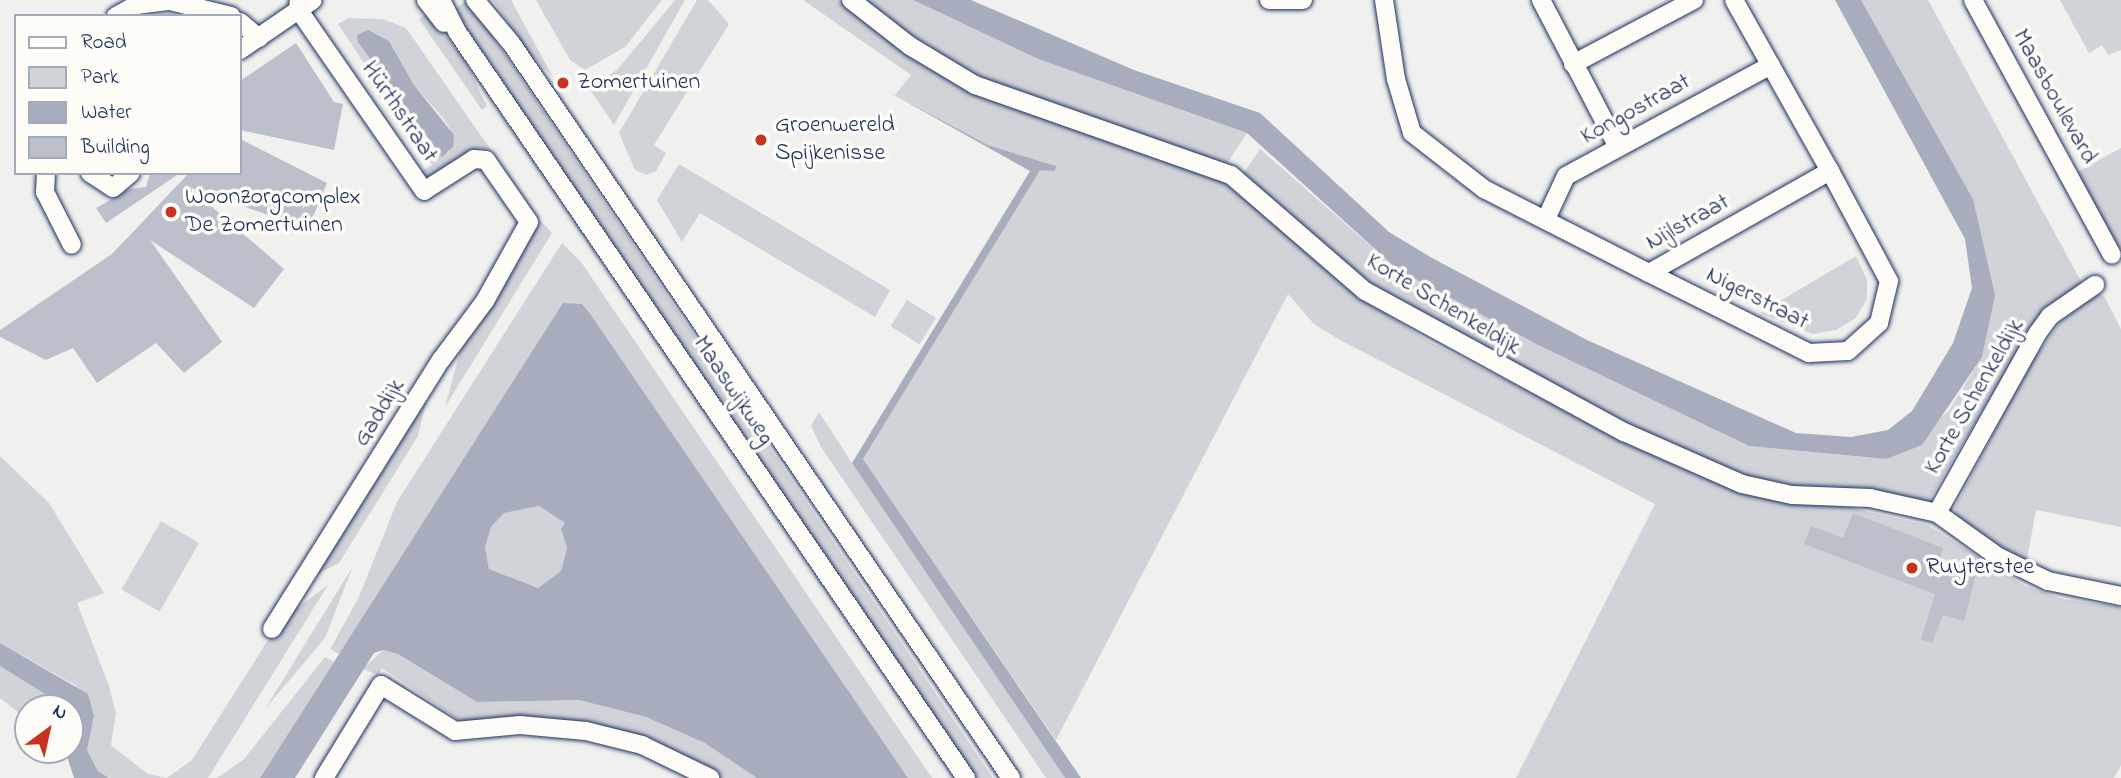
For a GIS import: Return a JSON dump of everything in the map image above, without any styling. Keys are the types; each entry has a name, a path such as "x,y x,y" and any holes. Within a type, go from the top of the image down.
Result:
{"street":[{"name":"Maaswijkweg","path":"426,0 458,33"},
{"name":"Maaswijkweg","path":"442,0 458,33 966,778"},
{"name":"Maaswijkweg","path":"475,0 511,43 1011,778"},
{"name":"Maaswijkweg","path":"488,0 511,43"},
{"name":"Korte Schenkeldijk","path":"851,0 910,46 984,89 1231,175 1365,291 1624,432 1742,484 1792,495 1870,498 1937,513 1997,556 2048,581 2121,596"},
{"path":"1269,0 1303,0"},
{"name":"Nijlstraat","path":"1384,0 1396,79 1412,133 1484,189 1649,273 1830,171"},
{"path":"1541,0 1618,147"},
{"path":"1573,64 1694,0"},
{"path":"1734,0 1830,171"},
{"name":"Maasboulevard","path":"1973,0 2112,255"},
{"path":"120,14 136,5 170,1 223,14"},
{"name":"Hürthstraat","path":"242,49 303,3 424,191 474,159 486,160 529,222"},
{"path":"242,24 259,38"},
{"name":"Kongostraat","path":"1546,219 1566,176 1771,65"},
{"name":"Nigerstraat","path":"1649,273 1809,353 1847,351 1879,323 1889,281 1830,171"},
{"path":"46,175 45,192 72,245"},
{"path":"93,175 113,188 129,175"},
{"name":"Gaddijk","path":"272,629 441,360 485,301 529,222"},
{"name":"Korte Schenkeldijk","path":"1937,513 2037,334 2050,316 2095,285"},
{"path":"324,778 381,685 455,731 520,725 586,731 642,745 710,778"}],"green space":[{"path":"468,0 993,778 972,778 454,10"},
{"path":"493,0 511,0 553,77 528,52"},
{"path":"536,0 662,0 625,47 585,70 570,60"},
{"path":"675,0 685,0 614,125 589,88 617,70"},
{"path":"697,0 708,0 729,24 654,145 666,153 656,171 647,175 635,170 619,133"},
{"path":"803,0 838,0 914,57 1227,179 1374,306 1430,342 1612,434 1752,496 1851,508 1927,525 2025,586 2063,599 2121,607 2121,765 2114,778 1516,778 1655,504 1340,340 1314,324 1288,294 1056,740 863,459 1040,169 1056,166 988,145 895,95 911,75"},
{"path":"855,0 913,0 1038,59 1247,133 1226,165 1044,106 950,66"},
{"path":"1861,0 1928,0 2083,285 2037,319 1928,502 1797,490 1751,482 1700,462 1380,296 1242,175 1260,149 1397,269 1538,345 1749,446 1886,459 1948,412 1982,357 1973,199"},
{"path":"2060,0 2121,0 2121,50 2108,55 2102,45 2089,53"},
{"path":"429,13 465,61 487,106 482,110 419,19"},
{"path":"348,18 383,19 406,28 491,150 479,148 436,175 424,176 421,172 432,165 338,24","holes":["367,31 389,41 414,85 450,129 449,152 435,153 364,49"]},
{"path":"2121,148 2121,252 2120,253 2074,174"},
{"path":"679,164 890,290 875,317 700,213 682,242 657,200"},
{"path":"541,221 552,233 445,407 460,352 530,229"},
{"path":"562,243 581,262 932,778 908,778 591,315 339,654 330,649 358,599 397,502"},
{"path":"1856,256 1867,280 1867,299 1856,318 1836,330 1812,334 1760,313"},
{"path":"2097,294 2104,296 2121,329 2121,527 2036,510 2026,565 1957,520 1955,507 2029,366 2062,320"},
{"path":"907,300 936,318 919,344 891,326"},
{"path":"433,374 418,436 339,563 307,579"},
{"path":"819,412 1065,778 1046,778 821,447 811,426"},
{"path":"0,456 49,503 104,593 77,603 109,686 116,713 111,745 148,774 167,778 109,778 98,771 87,750 94,716 84,700 84,694 81,694 75,685 0,643"},
{"path":"539,506 566,523 561,529 567,548 561,571 538,588 489,569 485,547 491,527 504,513"},
{"path":"161,521 199,543 160,611 122,589"},
{"path":"353,566 325,638 265,709"},
{"path":"328,585 208,778 167,778 192,760 280,621"},
{"path":"383,650 398,654 477,702 580,700 646,717 706,743 757,778 717,778 638,737 465,724 382,668 378,675 363,669"},
{"path":"325,657 334,662 260,778 217,778 244,759"},
{"path":"0,666 45,694 14,694 14,709 0,698"}],"water":[{"path":"913,0 971,0 1134,70 1260,113 1389,232 1432,258 1587,340 1796,433 1851,437 1888,430 1912,411 1953,343 1972,288 1965,239 1835,0 1861,0 1973,199 1995,295 1982,357 1922,445 1886,459 1749,446 1538,345 1397,269 1247,133 1038,59"},
{"path":"368,30 389,41 414,85 454,135 453,147 442,157 358,42 357,35"},
{"path":"887,91 988,145 1056,166 1055,171 1040,170 863,459 1081,778 1065,778 852,463 1030,171"},
{"path":"563,303 582,304 591,315 908,778 757,778 705,743 646,717 579,700 477,702 398,654 383,650 374,653 295,778 260,778","holes":["539,506 565,523 561,529 567,548 561,571 538,588 489,569 485,547 491,527 504,513"]},
{"path":"0,643 88,694 94,716 87,750 98,771 109,778 74,778 70,764 84,764 84,694 45,694 0,666"}],"building":[{"path":"296,43 334,102 343,104 334,150 242,130 242,80"},
{"name":"Woonzorgcomplex De Zomertuinen","path":"242,140 327,183 308,229 189,187 284,269 254,308 150,240 222,342 184,373 156,343 97,383 73,348 46,360 0,337 0,330 112,254 187,175 242,175"},
{"path":"149,175 177,175 106,223 96,208 129,189 146,187"},
{"name":"Ruyterstee","path":"1853,513 1943,548 1939,562 1976,574 1964,621 1943,615 1932,643 1921,639 1935,594 1804,544 1811,526 1843,538"}],"place":[{"name":"Zomertuinen","path":"563,83"},
{"name":"Groenwereld Spijkenisse","path":"761,140"},
{"name":"Woonzorgcomplex De Zomertuinen","path":"171,212"},
{"name":"Ruyterstee","path":"1912,568"}]}
